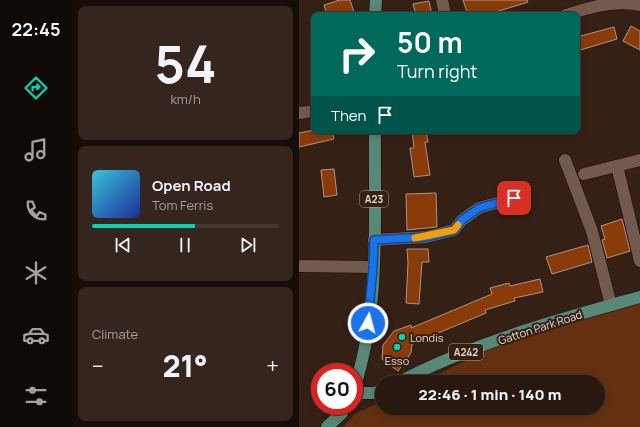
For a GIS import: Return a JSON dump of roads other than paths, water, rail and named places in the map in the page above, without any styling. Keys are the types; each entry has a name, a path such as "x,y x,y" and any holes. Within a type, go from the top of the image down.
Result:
{"main road":[{"path":"375,12 376,0"},
{"name":"A23","path":"362,363 367,334 373,267 375,134"},
{"name":"Gatton Park Road","path":"413,375 443,360 535,327 640,297"},
{"path":"363,393 375,393"},
{"path":"327,427 340,415"}],"street":[{"path":"442,0 444,12"},
{"path":"576,12 601,4 626,3 640,6"},
{"path":"299,114 311,112"},
{"path":"565,160 592,231 611,305"},
{"path":"584,174 640,160"},
{"path":"617,166 640,261"},
{"path":"374,240 427,237 454,230 462,220 479,208 514,198"},
{"path":"299,266 373,267"}],"place":[{"name":"Londis","path":"402,337"},
{"name":"Esso","path":"397,347"}]}
